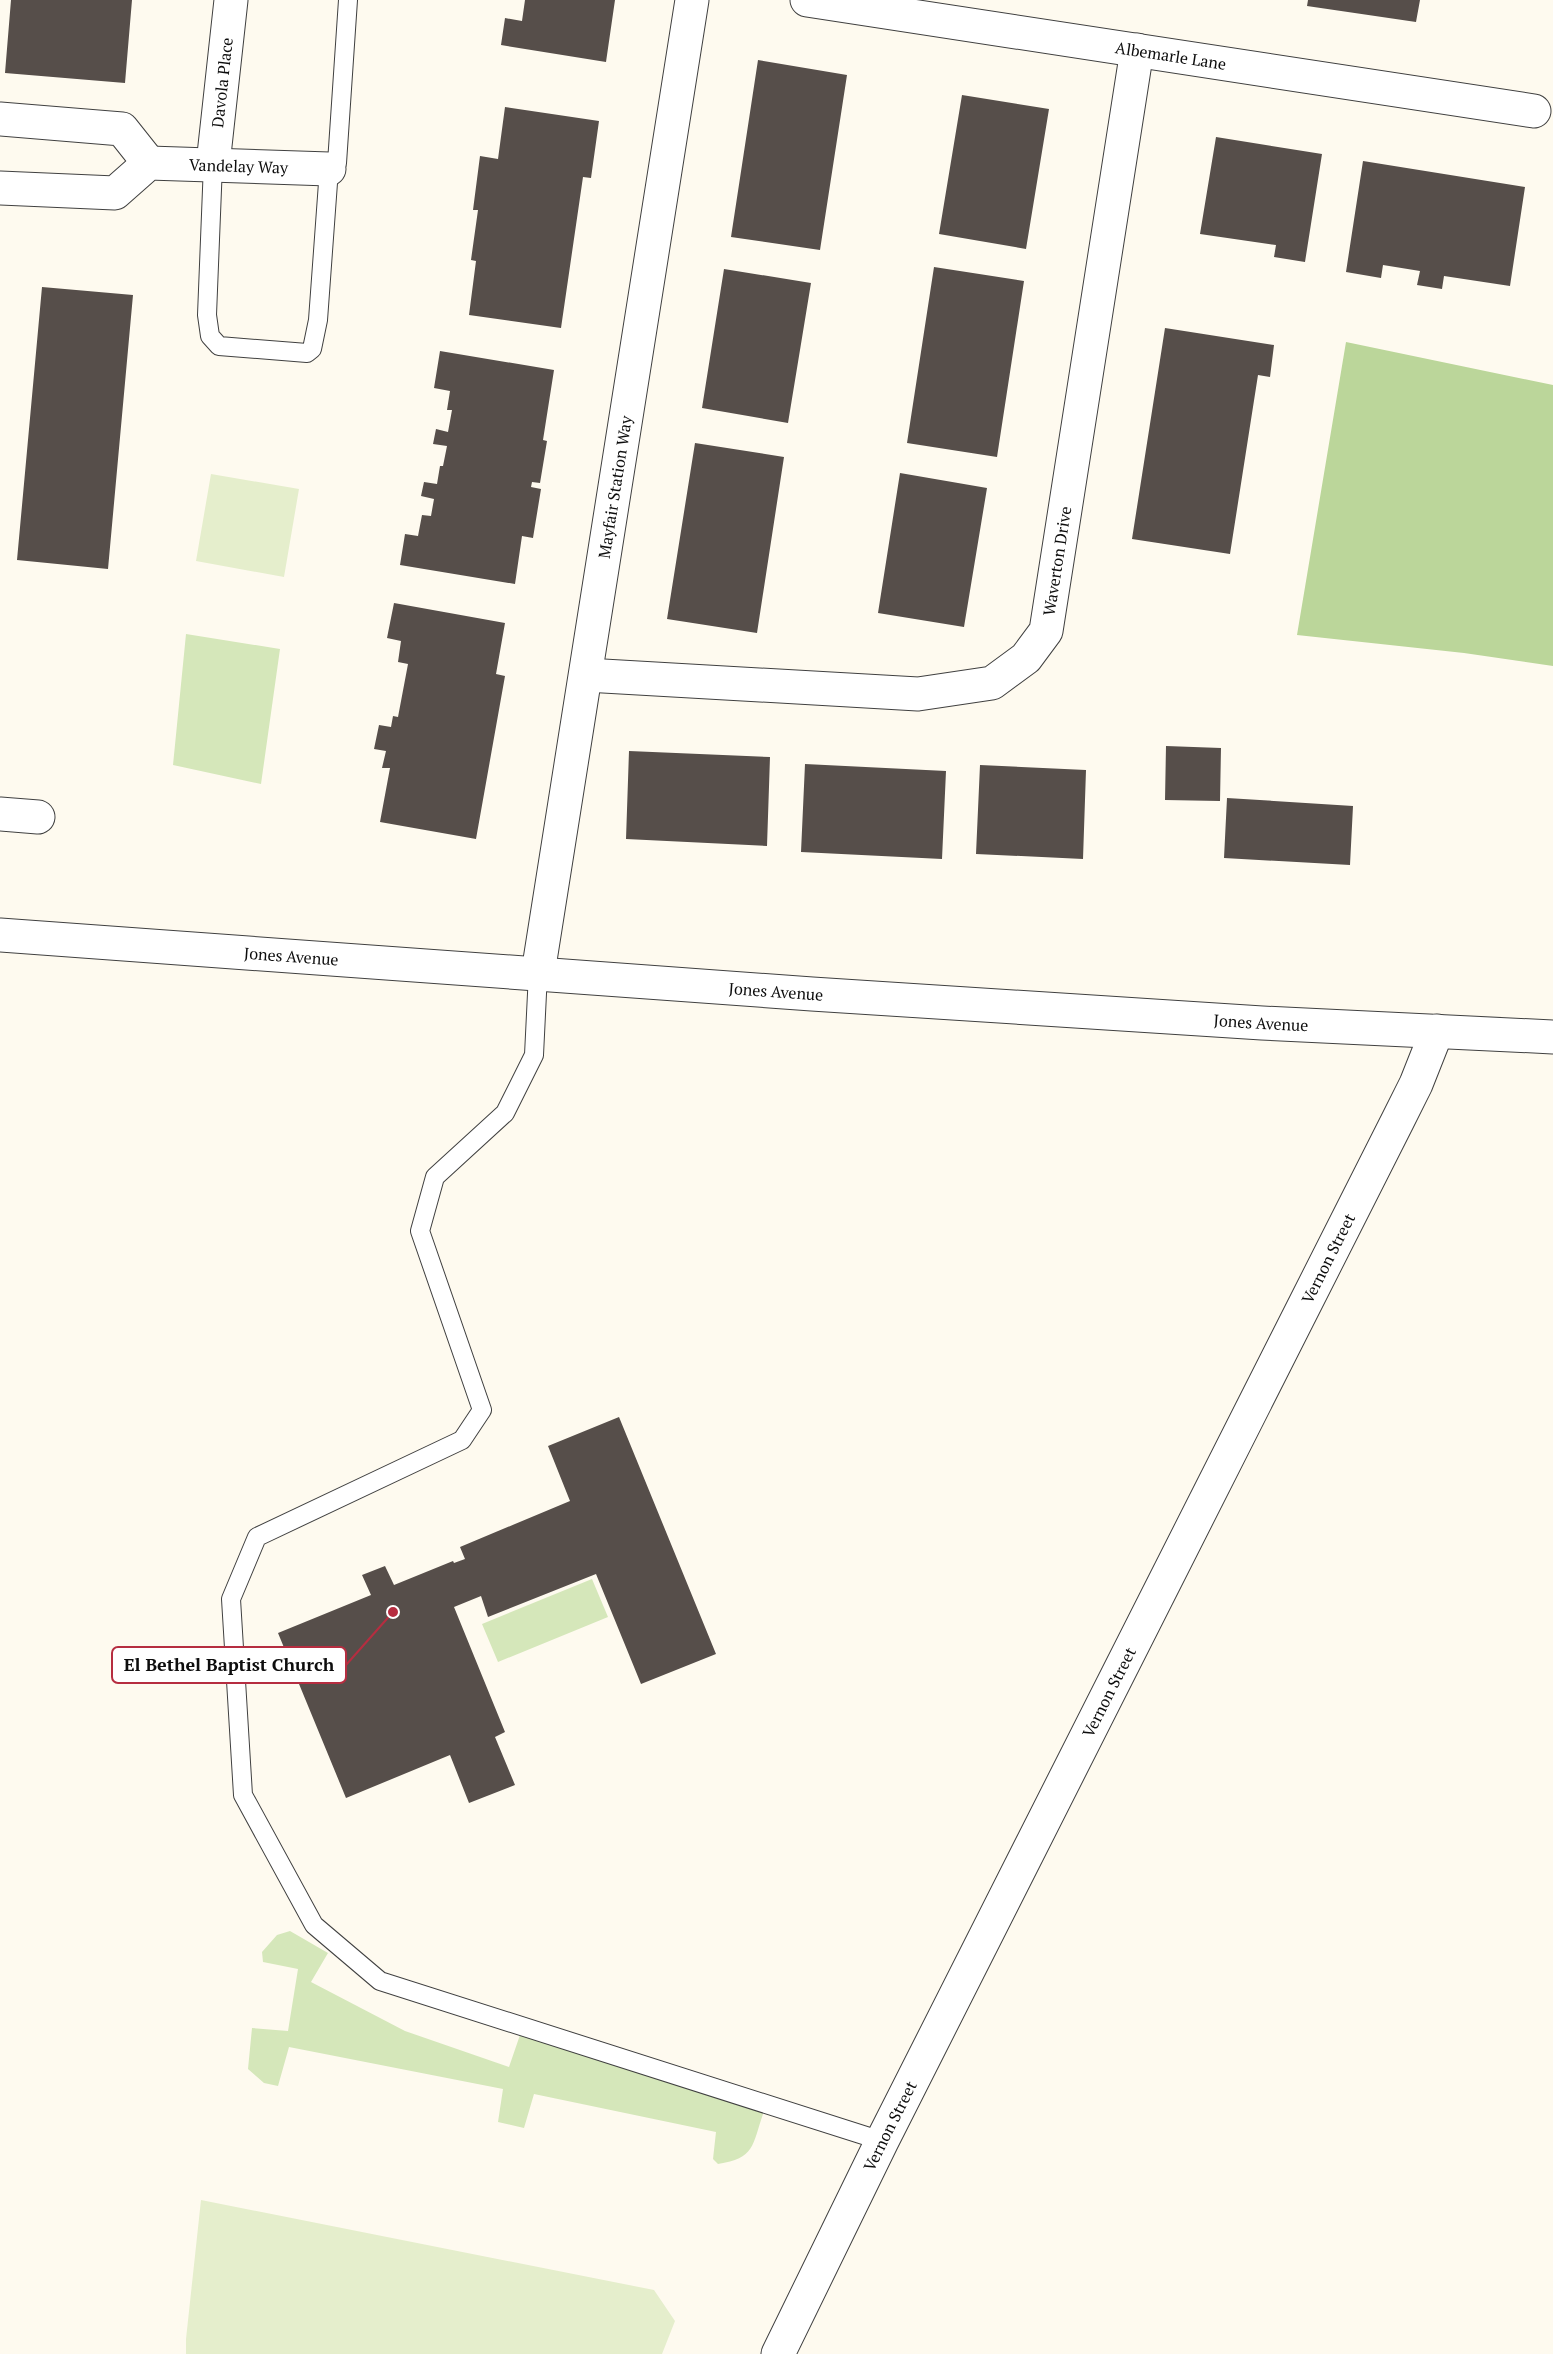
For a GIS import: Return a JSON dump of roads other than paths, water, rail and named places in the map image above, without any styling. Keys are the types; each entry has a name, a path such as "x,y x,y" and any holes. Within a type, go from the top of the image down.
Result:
{"street":[{"name":"Davola Place","path":"213,164 231,0"},
{"name":"Mayfair Station Way","path":"538,973 692,0"},
{"name":"Albemarle Lane","path":"807,0 1534,111"},
{"name":"Waverton Drive","path":"586,675 918,694 992,683 1026,658 1046,631 1137,50"},
{"path":"0,119 122,129 149,163 115,193 0,188"},
{"name":"Vandelay Way","path":"149,163 329,170"},
{"path":"0,814 38,817"},
{"name":"Jones Avenue","path":"0,935 1238,1022 1553,1036"},
{"name":"Vernon Street","path":"778,2354 882,2141 1416,1084 1437,1030"}],"lane":[{"path":"213,164 207,315 210,336 219,346 307,353 312,349 318,320 329,170 337,163 348,0"},
{"path":"538,973 534,1055 505,1113 435,1177 420,1231 482,1410 462,1440 257,1537 231,1599 243,1795 314,1925 380,1981 882,2141"}],"place":[{"name":"El Bethel Baptist Church","path":"393,1612"}]}
